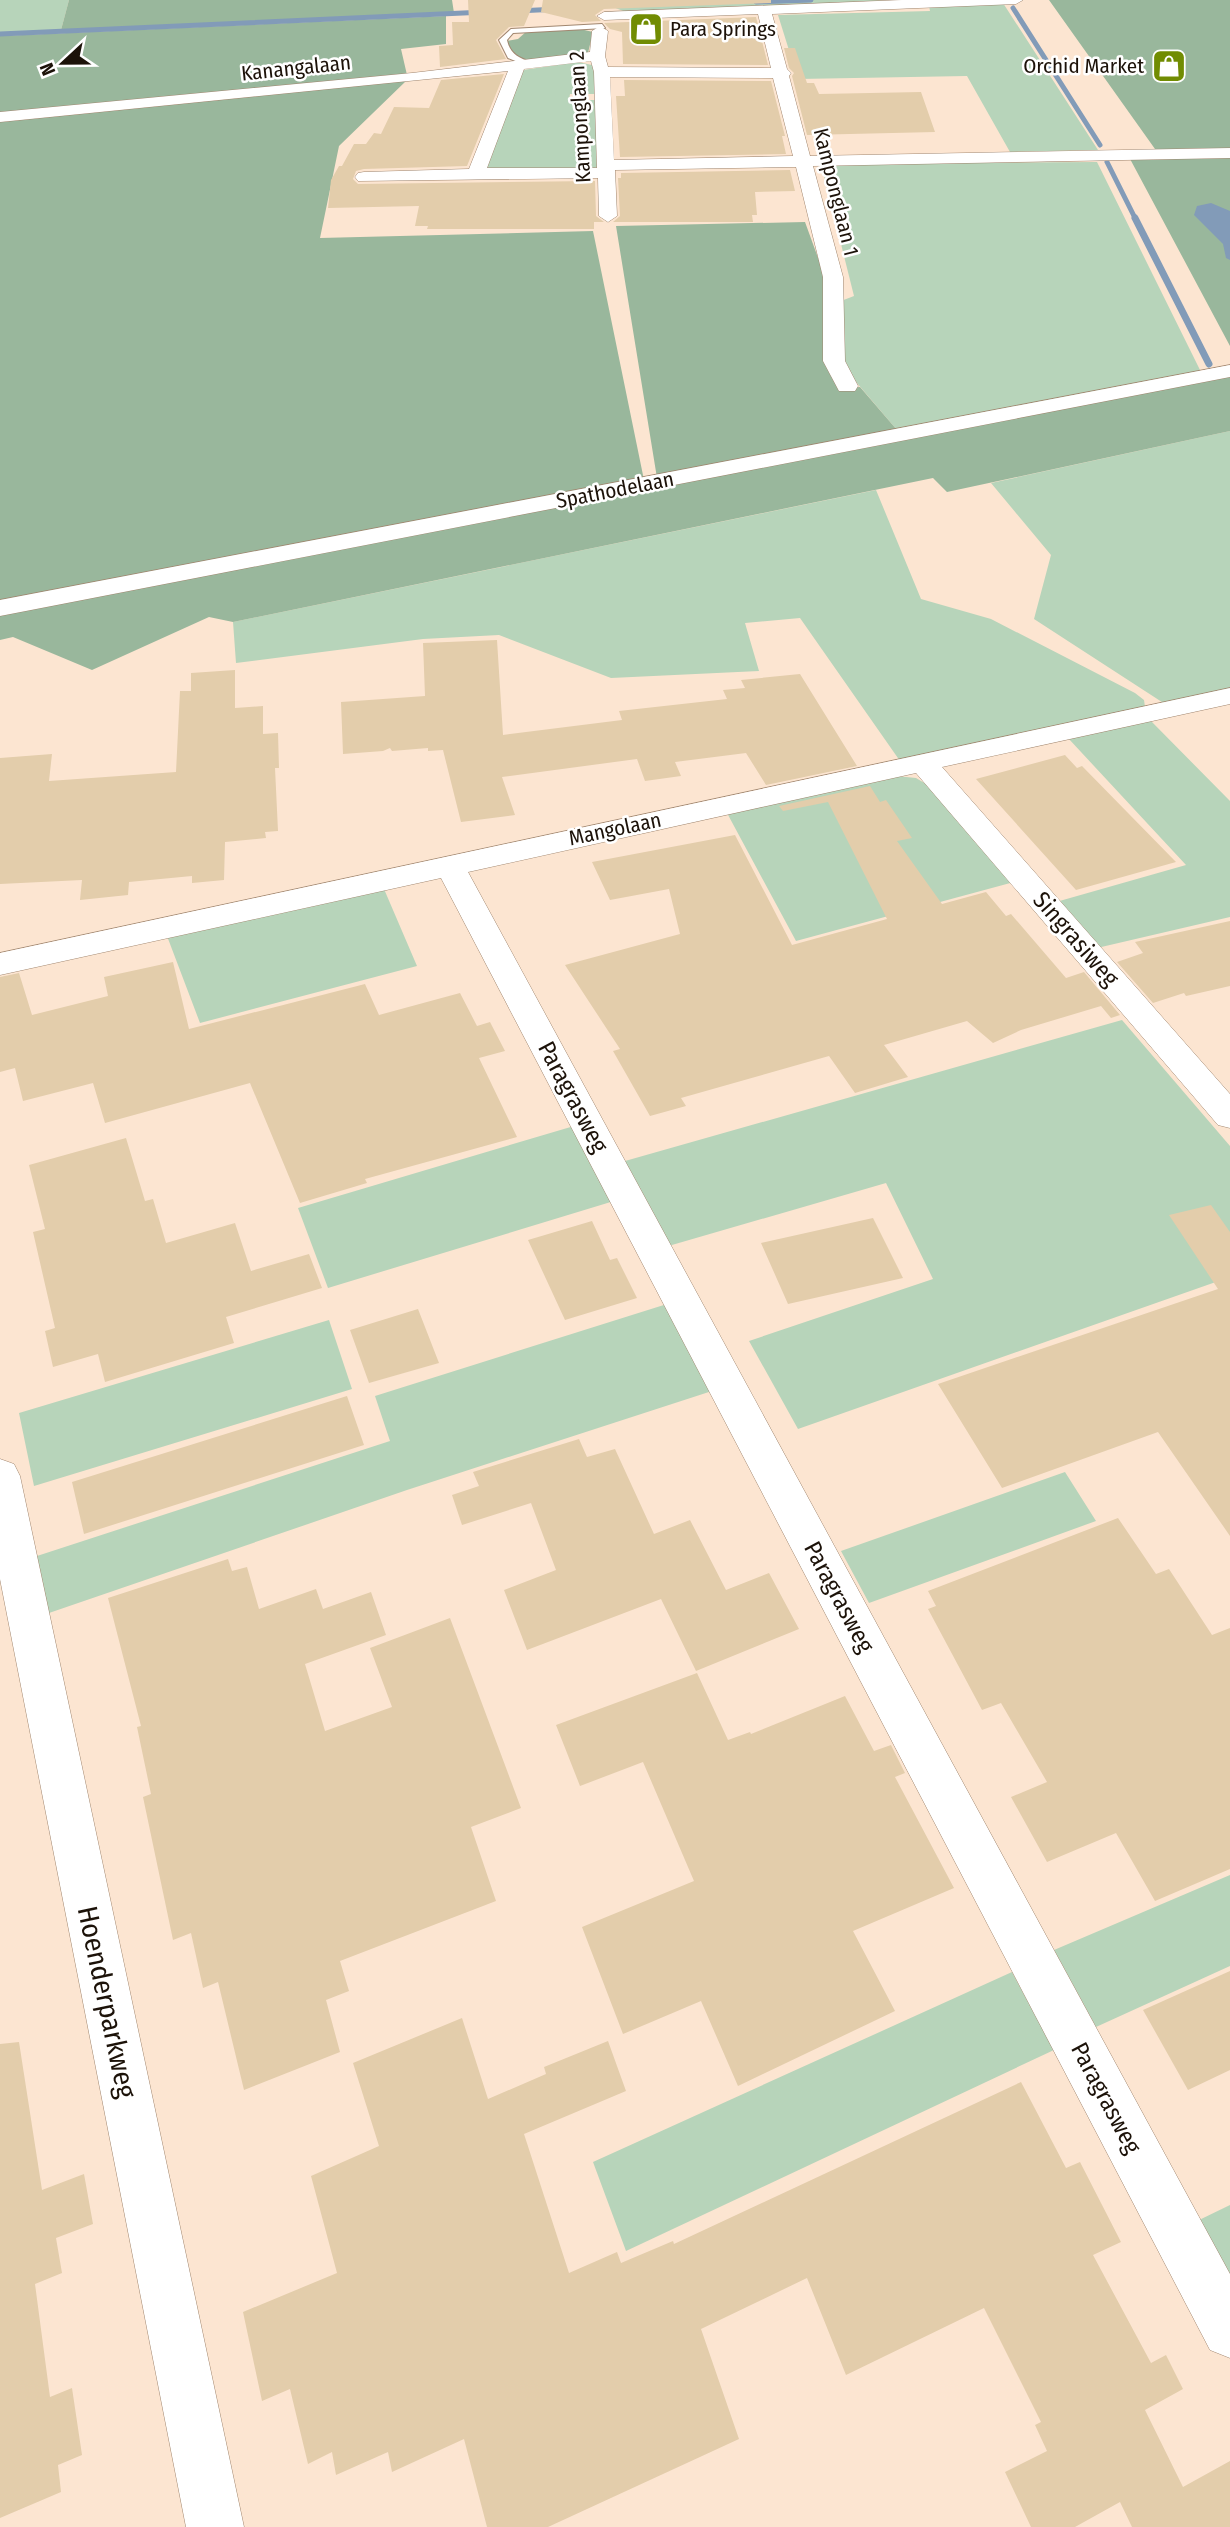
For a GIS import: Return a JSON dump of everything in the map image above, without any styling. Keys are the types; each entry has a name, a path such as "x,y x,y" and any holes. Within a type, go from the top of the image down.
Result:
{"street":[{"path":"602,14 1016,0"},
{"name":"Kamponglaan 1","path":"764,10 783,73 833,277 834,361 847,386"},
{"name":"Kamponglaan 2","path":"602,14 599,64 608,216"},
{"name":"Kanangalaan","path":"0,117 523,65 599,64 783,73"},
{"path":"476,173 523,65"},
{"path":"364,177 459,176 476,173 805,162 1230,153"},
{"name":"Spathodelaan","path":"0,608 1230,371"},
{"name":"Mangolaan","path":"0,964 1230,696"},
{"name":"Singrasiweg","path":"922,762 1230,1116"},
{"name":"Paragrasweg","path":"449,865 1230,2330"},
{"name":"Hoenderparkweg","path":"0,1476 215,2527"}],"lane":[{"path":"523,65 504,48 503,40 511,31 602,14"}],"green space":[{"path":"0,0 69,0 61,30 0,33"},
{"path":"69,0 452,0 454,13 61,30"},
{"path":"895,0 626,12 610,6"},
{"path":"1049,0 1230,0 1230,150 1163,152 1155,149"},
{"path":"1003,3 1098,150 1010,152 967,76 798,79 778,15 930,11 929,6"},
{"path":"446,16 446,44 401,49 407,75 0,114 0,36"},
{"path":"580,29 593,32 588,53 530,61 509,53 506,41 518,39 527,31"},
{"path":"578,62 592,65 595,69 596,94 570,94 569,100 599,100 600,166 592,169 497,171 485,168 523,70"},
{"path":"406,81 339,146 320,238 593,231 644,480 0,603 0,122"},
{"path":"1230,155 1230,346 1129,157"},
{"path":"1097,162 1201,372 897,430 851,376 843,358 841,301 854,296 821,164"},
{"path":"805,222 825,277 841,388 860,387 897,430 657,478 616,226"},
{"path":"1230,376 1230,431 947,492 933,478 233,622 209,617 92,670 13,637 0,640 0,614"},
{"path":"1230,431 1230,690 1165,704 1034,619 1051,555 991,483"},
{"path":"876,490 921,599 991,619 1135,693 1144,700 1145,707 900,761 800,618 745,623 759,671 611,678 499,635 423,639 236,663 233,622"},
{"path":"1151,721 1230,801 1230,917 1097,948 1056,902 1186,865 1068,738"},
{"path":"896,776 916,778 931,787 1014,882 796,941 727,813"},
{"path":"384,889 417,966 200,1023 167,936"},
{"path":"1122,1020 1230,1146 1230,1277 798,1429 749,1341 933,1279 886,1183 665,1247 618,1163"},
{"path":"574,1126 614,1201 328,1288 298,1208"},
{"path":"667,1304 712,1391 407,1490 49,1613 37,1556 390,1441 375,1396"},
{"path":"329,1320 352,1389 34,1486 19,1413"},
{"path":"1065,1472 1096,1521 869,1603 841,1551"},
{"path":"1230,1875 1230,1966 1096,2027 1054,1950"},
{"path":"1012,1972 1054,2050 626,2251 593,2162"},
{"path":"1230,2205 1230,2287 1195,2222"}],"water":[{"path":"1211,203 1230,211 1230,260 1226,258 1223,244 1194,215 1197,206"}],"building":[{"path":"468,0 535,0 524,26 509,27 496,40 506,59 440,67 439,46 453,45 452,22 469,22"},
{"path":"543,0 771,0 771,3 604,9 595,15 601,21 582,22 541,12"},
{"path":"756,17 768,65 623,64 622,32 610,29 604,23"},
{"path":"784,48 795,48 807,83 814,83 819,94 921,92 935,132 807,135 792,76 794,73 789,68"},
{"path":"504,74 467,166 364,169 356,171 353,179 358,184 595,181 596,216 604,222 594,222 594,229 427,229 428,226 415,226 419,206 328,208 331,180 339,166 342,166 354,144 366,144 374,133 381,134 394,107 429,108 441,80"},
{"path":"624,80 771,81 785,136 782,136 786,154 620,157 616,96 625,96"},
{"path":"790,170 795,191 755,192 757,215 752,215 753,222 613,222 620,216 618,178 621,178 621,173"},
{"path":"497,640 503,735 622,720 619,711 727,699 723,690 745,688 741,680 800,674 857,766 766,785 746,753 675,762 681,776 645,781 637,759 502,777 515,815 461,822 443,750 428,751 428,748 392,751 390,748 343,754 341,702 425,696 423,643"},
{"path":"235,670 235,708 263,706 263,734 278,733 279,768 275,768 278,831 265,832 266,838 225,842 224,880 192,883 192,876 129,882 128,895 80,900 82,880 0,884 0,758 52,754 49,781 176,772 180,691 191,691 191,673"},
{"path":"1065,755 1077,768 1082,766 1176,862 1076,890 976,779"},
{"path":"870,786 880,802 886,800 912,838 897,841 942,904 986,892 1006,916 1011,914 1066,978 1084,972 1120,1015 1111,1018 1101,1006 1021,1030 993,1043 967,1021 884,1045 908,1077 855,1093 829,1056 681,1098 686,1106 650,1116 613,1051 620,1049 565,965 680,934 669,889 610,900 592,862 735,835 792,945 887,919 828,802 783,811 779,806"},
{"path":"1230,921 1230,986 1186,996 1184,993 1153,1003 1117,962 1143,953 1135,942"},
{"path":"173,962 189,1029 365,984 379,1015 460,993 477,1026 490,1022 505,1051 479,1058 517,1137 365,1179 367,1183 300,1203 250,1083 105,1123 93,1083 23,1101 15,1068 0,1072 0,977 19,973 32,1015 108,996 104,977"},
{"path":"126,1138 145,1201 153,1199 166,1243 235,1223 251,1271 309,1254 322,1288 226,1317 234,1343 105,1382 98,1354 53,1367 45,1331 55,1328 33,1232 45,1229 29,1165"},
{"path":"1211,1205 1230,1232 1230,1536 1158,1432 1002,1488 938,1384 1218,1289 1169,1215"},
{"path":"873,1218 903,1278 788,1304 761,1243"},
{"path":"592,1221 610,1260 617,1258 637,1298 565,1320 528,1240"},
{"path":"418,1309 439,1363 369,1383 350,1330"},
{"path":"347,1396 364,1445 84,1534 72,1482"},
{"path":"579,1439 587,1457 615,1449 654,1534 690,1520 726,1590 769,1573 799,1629 696,1671 661,1599 527,1650 504,1590 556,1570 531,1503 462,1525 452,1495 479,1486 473,1472"},
{"path":"1118,1518 1156,1574 1169,1569 1212,1635 1230,1628 1230,1869 1155,1901 1116,1833 1047,1862 1011,1797 1047,1782 1001,1703 982,1710 928,1609 936,1606 928,1591"},
{"path":"228,1559 232,1571 247,1567 259,1609 316,1589 323,1609 371,1592 386,1635 305,1664 325,1731 392,1707 370,1648 450,1618 521,1808 471,1827 496,1901 340,1961 349,1991 326,2000 340,2052 244,2090 218,1982 203,1988 191,1933 173,1940 143,1797 151,1794 137,1727 141,1726 108,1598"},
{"path":"697,1673 728,1740 750,1732 751,1734 845,1696 874,1751 891,1745 905,1773 895,1777 954,1888 853,1931 895,2011 738,2086 701,2001 623,2034 582,1927 694,1881 643,1762 580,1786 556,1725"},
{"path":"1230,1971 1230,2070 1188,2090 1143,2010"},
{"path":"462,2018 488,2099 546,2074 544,2067 608,2041 626,2091 524,2134 569,2273 617,2252 621,2263 673,2241 674,2244 1021,2082 1066,2168 1080,2162 1121,2242 1093,2255 1151,2363 1166,2355 1183,2389 1145,2410 1183,2487 1230,2461 1230,2527 1132,2527 1120,2502 1075,2527 1031,2527 1005,2472 1047,2451 1035,2425 1041,2422 984,2308 846,2375 807,2278 701,2329 739,2439 548,2527 487,2527 464,2439 392,2472 388,2452 336,2475 332,2452 308,2464 290,2389 262,2401 243,2312 337,2273 311,2176 379,2146 353,2063"},
{"path":"19,2042 42,2190 84,2174 93,2224 56,2238 62,2273 35,2284 50,2397 72,2388 82,2455 58,2465 61,2492 0,2518 0,2044"}],"waterway":[{"path":"756,2 811,0"},
{"path":"1013,8 1100,145"},
{"path":"517,11 558,9"},
{"path":"0,34 485,12"},
{"path":"1107,162 1135,218"},
{"path":"1135,218 1209,364"}],"place":[{"name":"Para Springs","path":"646,29"},
{"name":"Orchid Market","path":"1169,66"}]}
